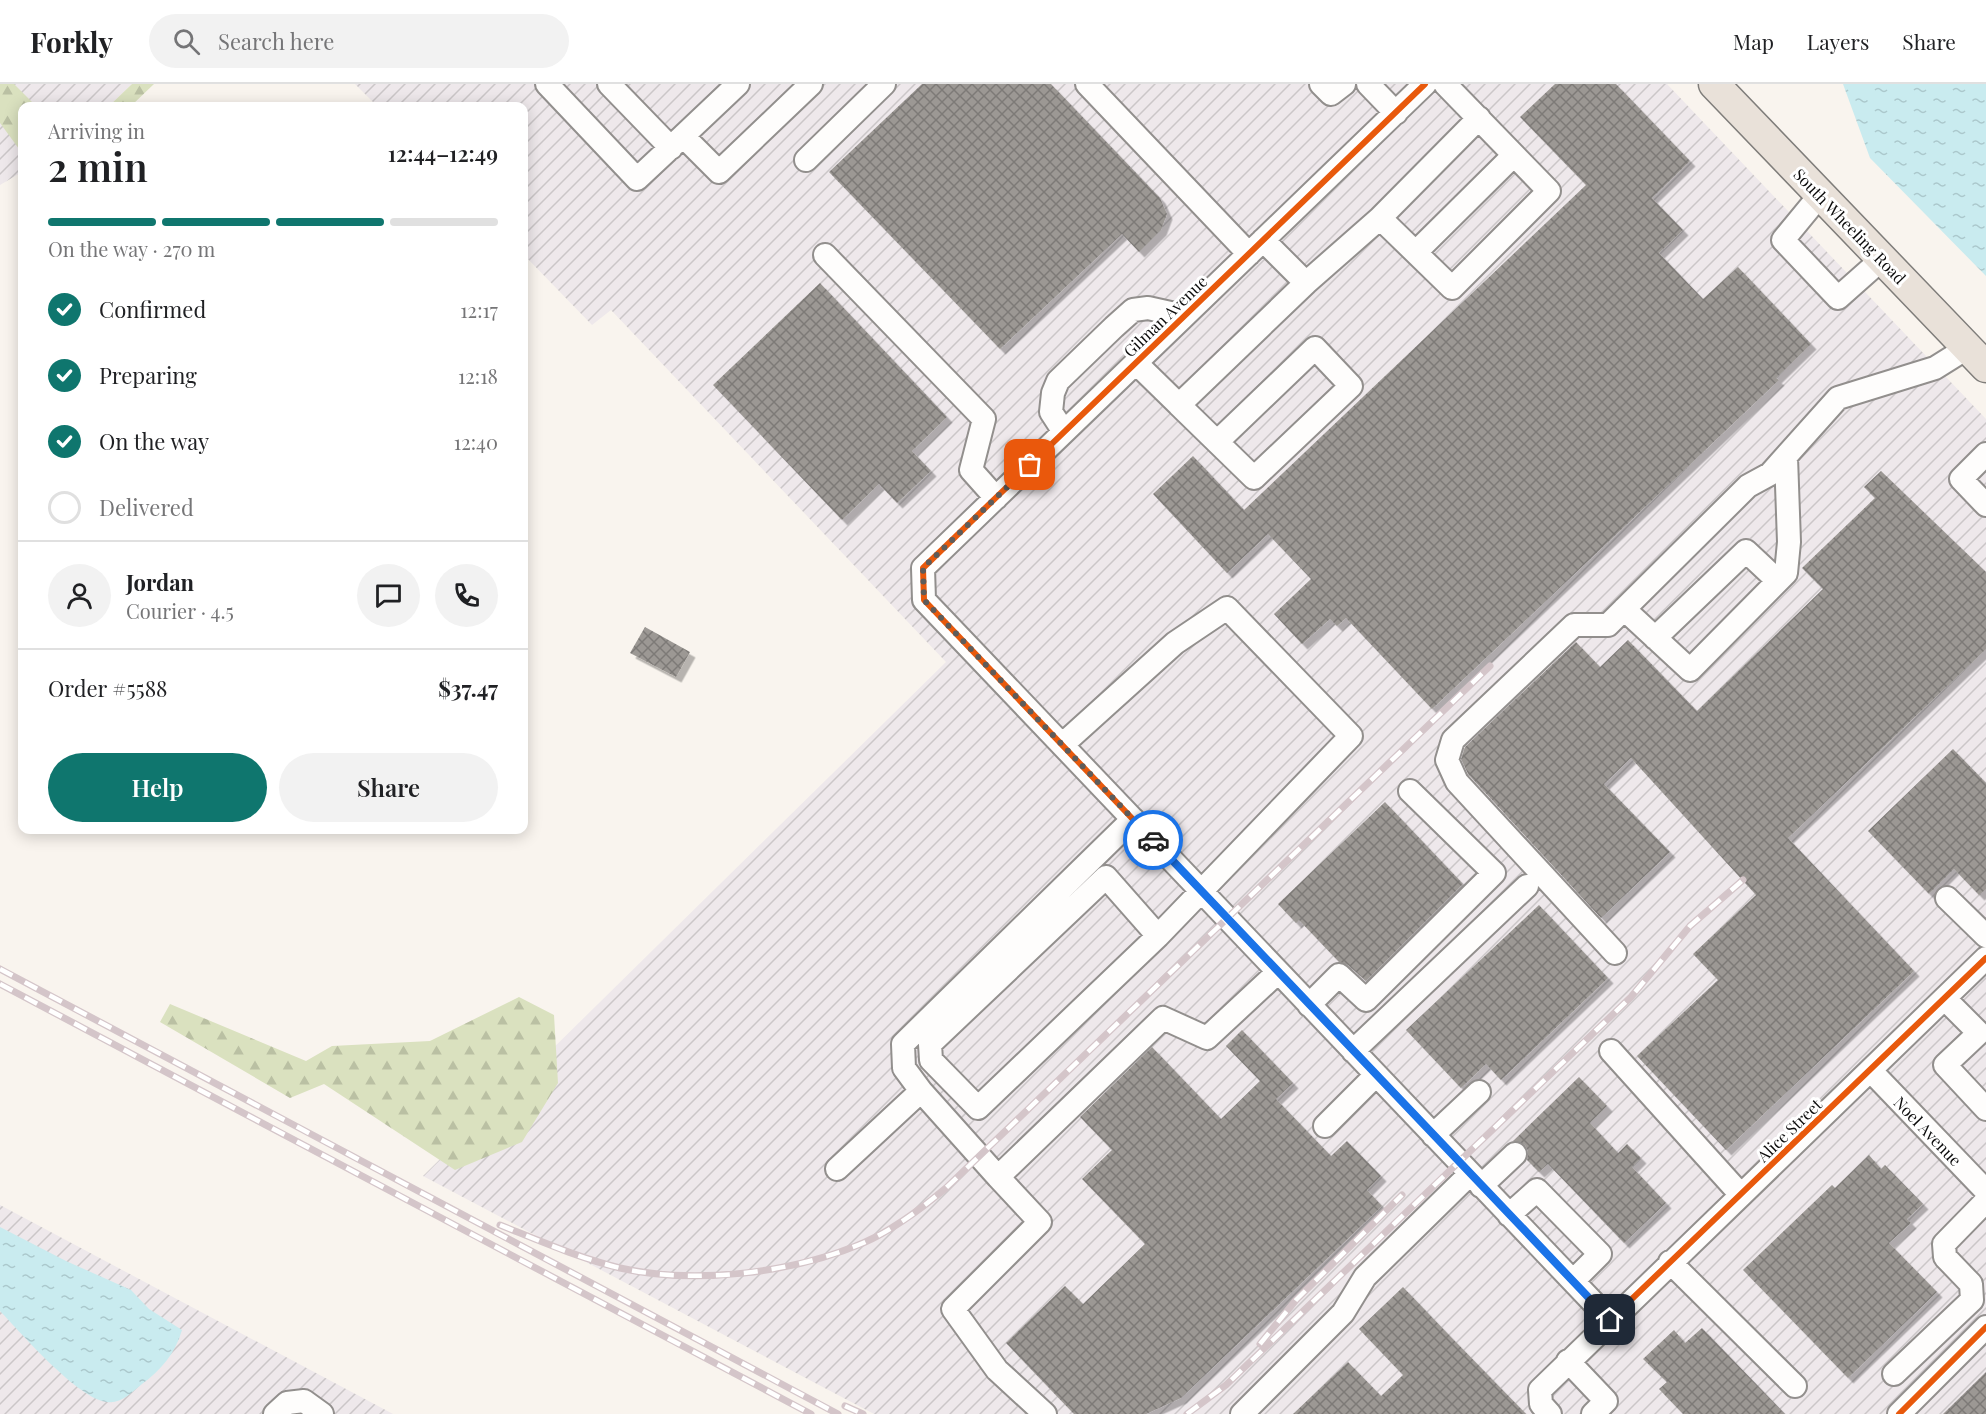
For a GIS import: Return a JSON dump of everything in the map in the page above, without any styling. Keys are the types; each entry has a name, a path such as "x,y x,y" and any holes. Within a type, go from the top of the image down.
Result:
{"main road":[{"name":"South Wheeling Road","path":"1714,84 1977,357"}],"street":[{"path":"547,84 637,179 738,84"},
{"path":"609,84 677,142 719,172 809,85"},
{"path":"806,160 884,84"},
{"path":"1087,84 1256,247 1306,283"},
{"path":"1321,84 1331,94 1344,84"},
{"path":"1368,84 1396,113"},
{"name":"Gilman Avenue","path":"1062,745 924,600 923,568 1425,84"},
{"path":"1380,218 1452,288 1549,191 1445,84"},
{"path":"1179,405 1306,283 1380,218 1479,118"},
{"path":"1416,252 1514,155"},
{"path":"1820,195 1783,240 1838,298 1882,259"},
{"path":"825,255 984,419 971,470 996,498"},
{"path":"1064,432 1051,412 1053,393 1058,381 1106,334 1133,310 1148,308 1185,316"},
{"path":"1136,363 1179,405 1217,442 1254,478 1351,386 1315,348 1217,442"},
{"path":"1615,953 1457,782 1447,760 1453,740 1574,626 1608,625 1748,486 1770,474 1838,398 1977,357"},
{"path":"1986,454 1961,479 1986,505"},
{"path":"1624,609 1690,670 1786,573 1789,542 1786,457"},
{"path":"1655,638 1746,551 1778,581"},
{"path":"1158,936 1106,877 930,1044 931,1060 978,1108 1158,936 1200,890 1351,736 1227,608 1175,643 1062,745 1133,819 1200,890 1278,972 1309,1005 1376,1075 1432,1135 1610,1320"},
{"path":"1309,1005 1339,975 1366,1000 1494,873 1410,790"},
{"path":"1045,1414 997,1370 953,1309 1040,1222 921,1091 904,1068 903,1044 1133,819"},
{"path":"1353,1051 1527,886"},
{"path":"1947,898 1986,936"},
{"name":"Alice Street","path":"1550,1414 1540,1404 1540,1389 1986,958"},
{"path":"998,1177 1163,1018 1207,1038 1278,972"},
{"path":"1944,999 1984,1033 1945,1065 1986,1110"},
{"path":"1611,1051 1741,1195"},
{"name":"Noel Avenue","path":"1870,1071 1986,1191"},
{"path":"1324,1126 1376,1075"},
{"path":"837,1169 921,1091"},
{"path":"1432,1135 1479,1092"},
{"path":"1242,1414 1343,1313 1365,1277 1476,1180 1515,1154"},
{"path":"1509,1215 1537,1190 1592,1245 1600,1254 1573,1281"},
{"path":"1894,1374 1972,1300 1971,1284 1945,1257 1944,1244 1986,1201"},
{"path":"1670,1262 1795,1386"},
{"path":"1899,1414 1986,1327"},
{"path":"1569,1361 1607,1410"},
{"path":"275,1414 287,1403 304,1401 322,1414"}],"shaded area":[{"path":"0,84 132,84 113,102 18,102 18,174 0,185"},
{"path":"355,84 1667,84 1986,419 1986,1414 874,1414 423,1176 946,662 611,310 592,325 528,259 528,102 373,102"},
{"path":"0,1205 393,1414 0,1414"}],"green space":[{"path":"0,84 14,84 32,102 18,102 18,148 0,123"},
{"path":"132,84 154,84 135,102 113,102"},
{"path":"519,997 554,1015 558,1083 522,1142 455,1170 324,1084 290,1098 160,1022 170,1004 306,1061 332,1046 430,1041"}],"water":[{"path":"1843,84 1986,84 1986,276 1870,158"},
{"path":"0,1227 66,1261 131,1290 149,1309 182,1330 166,1361 130,1394 112,1402 95,1398 66,1378 0,1311"}],"building":[{"path":"922,84 1051,84 1160,198 1167,214 1161,230 1139,252 1122,234 1000,349 829,172"},
{"path":"1555,84 1616,84 1690,161 1652,198 1683,230 1659,253 1703,299 1738,267 1811,344 1776,378 1779,380 1432,709 1346,618 1337,626 1330,619 1302,644 1274,614 1311,579 1268,534 1227,573 1153,494 1193,456 1244,510 1586,185 1520,117"},
{"path":"820,283 947,417 912,451 931,471 897,503 879,484 842,520 713,385"},
{"path":"1881,471 1986,572 1986,649 1788,838 1914,971 1726,1150 1637,1056 1718,980 1693,954 1756,895 1631,758 1604,784 1670,852 1601,918 1468,774 1461,759 1465,747 1576,642 1600,667 1628,640 1697,711 1823,589 1802,568 1875,498 1864,487"},
{"path":"645,627 690,652 676,677 630,653"},
{"path":"1953,749 1986,783 1986,889 1979,895 1954,869 1929,894 1868,831"},
{"path":"1385,802 1463,884 1366,981 1348,965 1339,962 1299,920 1296,923 1278,904"},
{"path":"1539,905 1608,978 1501,1080 1486,1064 1461,1088 1406,1030"},
{"path":"1242,1030 1293,1083 1276,1099 1331,1156 1347,1141 1381,1176 1367,1190 1382,1206 1181,1398 1146,1414 1074,1414 1006,1343 1065,1286 1083,1304 1145,1244 1082,1179 1112,1150 1080,1117 1152,1047 1221,1119 1260,1081 1226,1046"},
{"path":"1579,1077 1607,1106 1590,1123 1618,1153 1627,1144 1641,1158 1632,1167 1666,1203 1624,1243 1548,1164 1539,1172 1527,1160 1528,1151 1525,1145 1513,1141"},
{"path":"1869,1155 1881,1169 1885,1165 1923,1204 1907,1219 1911,1223 1889,1243 1937,1292 1848,1378 1743,1270 1832,1185 1835,1188"},
{"path":"1403,1287 1526,1414 1293,1414 1348,1362 1381,1396 1403,1375 1359,1329"},
{"path":"1702,1328 1785,1414 1683,1414 1659,1389 1667,1382 1643,1359 1674,1330 1685,1343"},
{"path":"1986,1372 1986,1414 1943,1414"}],"railway":[{"path":"500,1225 605,1264 649,1273 680,1275 743,1273 775,1269 836,1253 885,1232 946,1188 1490,666"},
{"path":"1187,1414 1226,1385 1631,997 1690,926 1743,880"},
{"path":"0,969 838,1414"},
{"path":"0,984 811,1414"},
{"path":"1260,1344 1296,1300 1402,1195"},
{"path":"845,1406 863,1414"}],"cycle path":[{"path":"1425,84 923,568 924,600 1610,1320 1986,958"},
{"path":"1899,1414 1986,1327"}],"way so far":[{"path":"1030,465 923,568 924,600 1153,840"}],"route":[{"path":"1153,840 1610,1320"}]}
